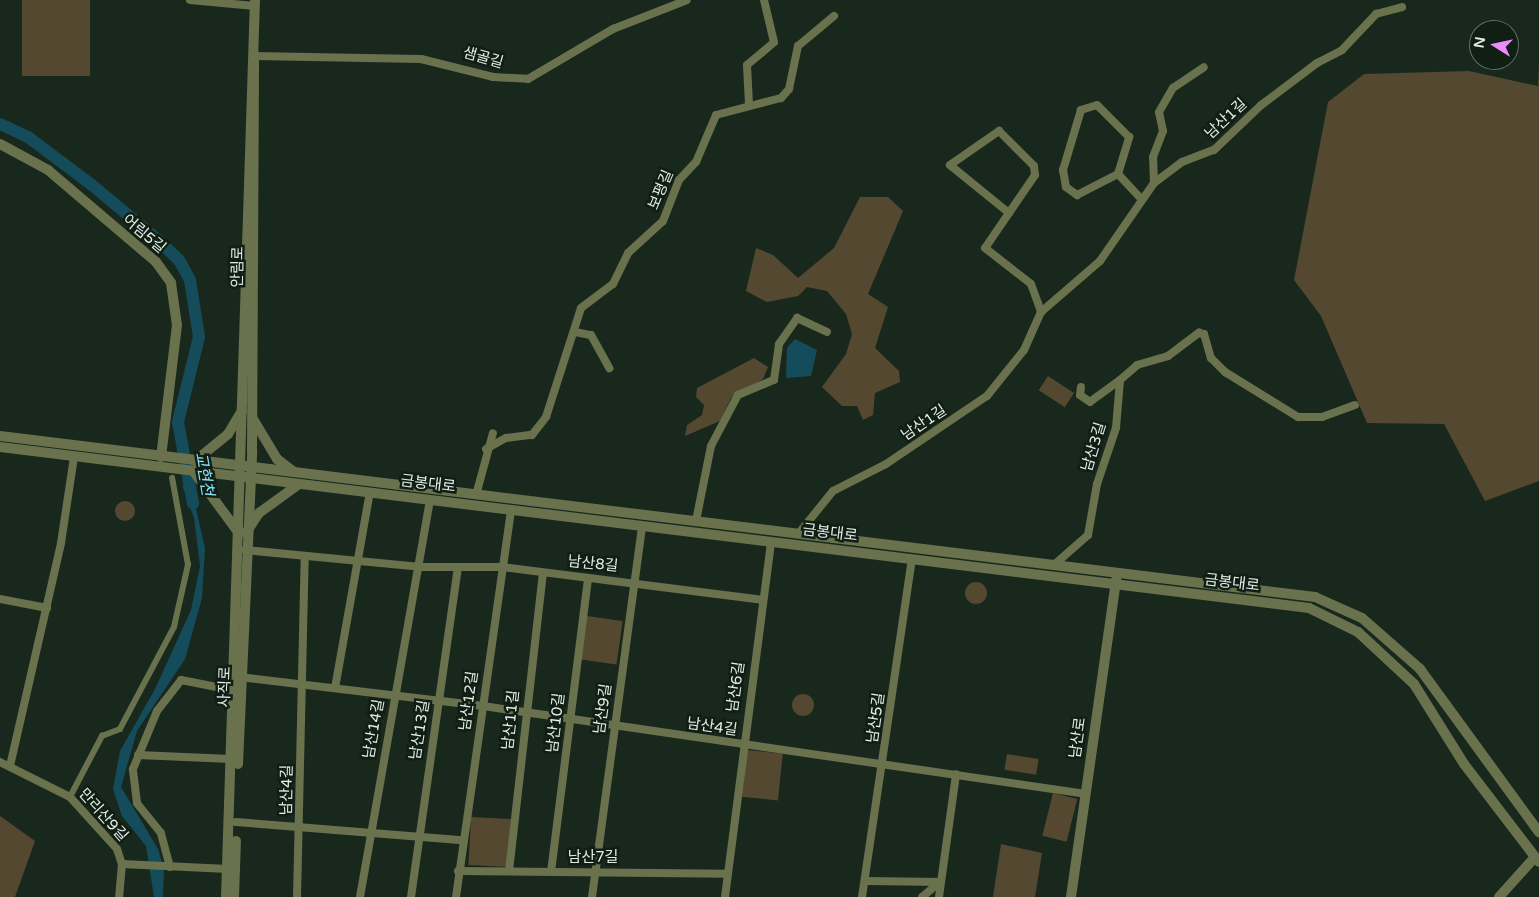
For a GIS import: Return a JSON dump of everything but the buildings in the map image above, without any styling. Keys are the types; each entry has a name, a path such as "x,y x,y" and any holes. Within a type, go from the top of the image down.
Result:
{"street":[{"name":"안림로","path":"190,0 255,3 253,56 257,73 245,478"},
{"name":"샘골길","path":"253,56 421,59 493,77 528,79 544,73 613,30 687,0"},
{"path":"749,104 747,65 774,42 764,0"},
{"name":"남산1길","path":"799,534 833,491 886,464 987,396 1024,350 1041,312 1100,261 1141,199 1154,183 1182,162 1214,150 1267,101 1317,63 1342,50 1376,14 1402,7"},
{"name":"보평길","path":"486,449 506,438 532,434 546,417 575,332 581,308 613,284 628,253 663,221 679,180 696,162 716,115 749,104 781,98 789,89 798,46 834,16"},
{"path":"1154,183 1153,157 1163,132 1159,112 1173,88 1204,67"},
{"path":"1097,105 1129,137 1118,174 1077,194 1066,187 1063,170 1082,110 1097,105"},
{"path":"1010,213 950,165 999,131 1034,166 1034,175 1010,213 985,248 1030,284 1041,312"},
{"name":"어림5길","path":"0,144 48,170 156,262 171,283 177,325 161,457"},
{"path":"1118,174 1141,199"},
{"path":"696,521 711,446 738,395 774,380 779,344 798,318 827,332"},
{"path":"575,332 591,334 610,368"},
{"path":"1120,380 1136,365 1168,356 1198,333 1204,334 1211,358 1225,372 1298,417 1322,417 1356,405"},
{"name":"남산3길","path":"1081,387 1080,395 1090,402 1120,380"},
{"name":"남산3길","path":"1055,564 1088,535 1093,524 1097,484 1116,428 1120,380"},
{"path":"196,461 228,434 247,412 277,459 295,472"},
{"path":"476,495 486,449 492,432"},
{"name":"금봉대로","path":"0,436 161,457 1291,592 1331,602 1362,618 1420,669 1539,832"},
{"name":"금봉대로","path":"0,447 160,469 511,509 1309,608 1358,632 1414,684 1464,764 1537,860"},
{"path":"10,766 47,608 74,457"},
{"path":"194,472 241,533 259,513 299,484"},
{"path":"70,797 102,736 120,729 174,627 188,565 172,478"},
{"name":"사직로","path":"234,897 236,677 241,533 245,478"},
{"path":"335,688 370,492"},
{"name":"남산14길","path":"360,897 369,833 420,567 430,500"},
{"name":"남산12길","path":"456,897 462,840 511,509"},
{"name":"남산9길","path":"592,897 642,525"},
{"name":"사직로","path":"226,897 232,690 236,677 245,550 241,533"},
{"name":"남산6길","path":"725,897 742,745 771,541"},
{"path":"245,550 420,567"},
{"name":"남산4길","path":"297,897 305,556"},
{"name":"남산5길","path":"862,897 868,881 912,558"},
{"name":"남산8길","path":"420,567 502,567 634,582 762,600"},
{"name":"남산13길","path":"411,897 418,836 458,568"},
{"name":"남산로","path":"1071,897 1116,572"},
{"name":"남산11길","path":"509,870 543,573"},
{"name":"남산10길","path":"551,872 588,578"},
{"path":"0,599 47,608"},
{"name":"남산4길","path":"236,677 483,706 1086,794"},
{"name":"사직로","path":"170,867 161,833 137,803 133,789 138,755 157,711 181,680 232,690"},
{"path":"138,755 231,759"},
{"name":"만리산9길","path":"0,762 70,797 117,849 122,864 119,897"},
{"path":"939,897 956,774"},
{"path":"236,822 462,840"},
{"path":"1499,897 1537,860"},
{"path":"122,864 228,869"},
{"name":"남산7길","path":"458,871 509,870 728,874"},
{"path":"868,881 940,882"},
{"path":"922,897 940,882"}],"shaded area":[{"path":"22,0 90,0 90,76 22,76"},
{"path":"1539,64 1539,481 1485,501 1444,424 1367,423 1321,316 1294,280 1328,102 1364,74 1469,71 1538,86"},
{"path":"860,197 888,197 903,211 868,294 888,307 875,348 899,371 900,382 875,393 873,415 863,420 857,406 842,406 822,387 846,354 852,334 846,314 827,291 807,287 798,296 767,302 746,291 756,248 773,255 798,278 834,248"},
{"path":"754,358 768,367 763,379 731,398 720,421 685,436 687,425 702,415 704,405 696,397 697,388"},
{"path":"1048,376 1074,393 1065,407 1039,390"},
{"path":"125,501 132,504 135,511 132,518 125,521 118,518 115,511 118,504"},
{"path":"976,582 984,585 987,593 984,601 976,604 968,601 965,593 968,585"},
{"path":"587,616 623,621 617,665 581,660"},
{"path":"803,694 811,697 814,705 811,713 803,716 795,713 792,705 795,697"},
{"path":"747,750 783,754 778,801 742,797"},
{"path":"1007,754 1039,759 1036,775 1004,770"},
{"path":"1053,793 1077,799 1067,842 1042,836"},
{"path":"0,816 35,841 15,897 0,897"},
{"path":"471,817 511,819 508,867 468,865"},
{"path":"1001,844 1042,853 1035,897 993,897"}],"water":[{"path":"795,339 817,350 811,376 786,378 787,348"},
{"path":"182,485 192,491 205,548 202,598 185,659 137,731 121,787 158,849 164,869 163,897 154,897 146,846 122,816 113,789 120,751 155,689 191,610 200,566 194,518"}],"waterway":[{"name":"교현천","path":"0,124 28,137 92,185 179,260 190,280 199,337 178,422 193,504"}]}
